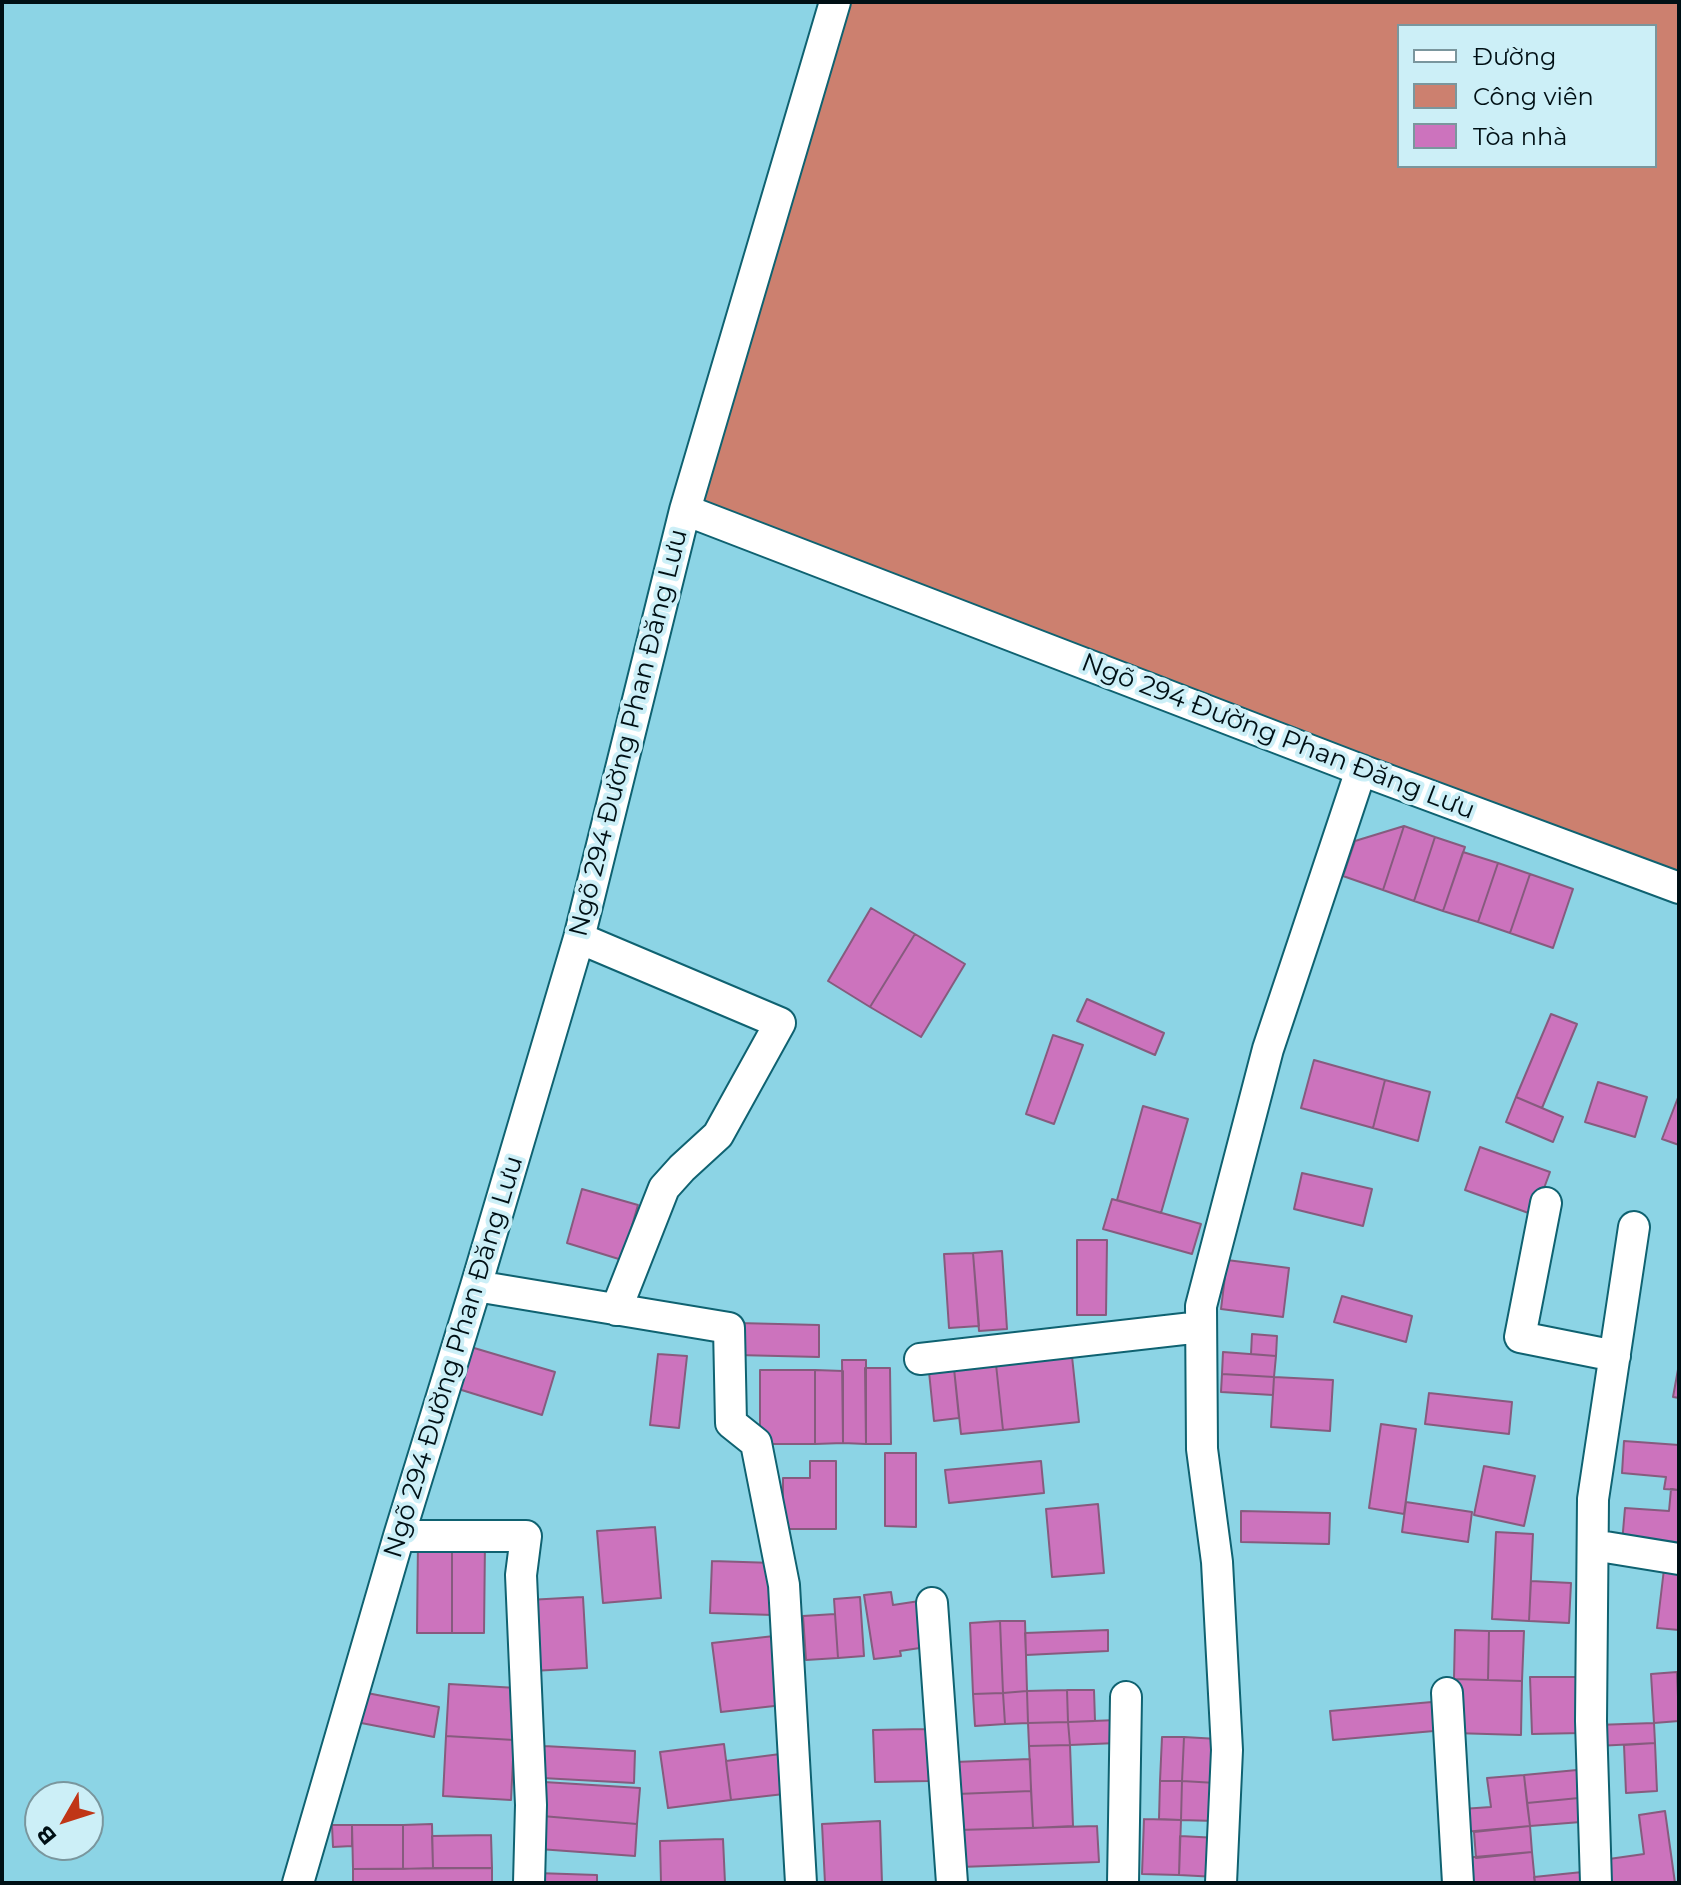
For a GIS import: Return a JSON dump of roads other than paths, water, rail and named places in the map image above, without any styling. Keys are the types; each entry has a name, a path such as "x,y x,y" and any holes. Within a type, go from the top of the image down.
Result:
{"street":[{"path":"685,510 835,2"},
{"name":"Ngõ 294 Đường Phan Đăng Lưu","path":"298,1883 579,938 685,510 1361,770 1679,888"},
{"path":"1221,1883 1227,1750 1217,1562 1202,1449 1201,1306 1268,1049 1361,770"},
{"path":"579,938 780,1023 718,1135 664,1188 616,1310"},
{"path":"1546,1203 1520,1337 1615,1356"},
{"path":"1596,1883 1591,1721 1593,1499 1634,1227"},
{"path":"476,1286 729,1328 731,1423 756,1443 784,1585 801,1883"},
{"path":"920,1359 1201,1327"},
{"path":"399,1536 526,1536 521,1575 531,1805 529,1883"},
{"path":"1593,1545 1679,1559"},
{"path":"932,1603 952,1883"},
{"path":"1447,1693 1458,1883"},
{"path":"1123,1883 1126,1697"}]}
